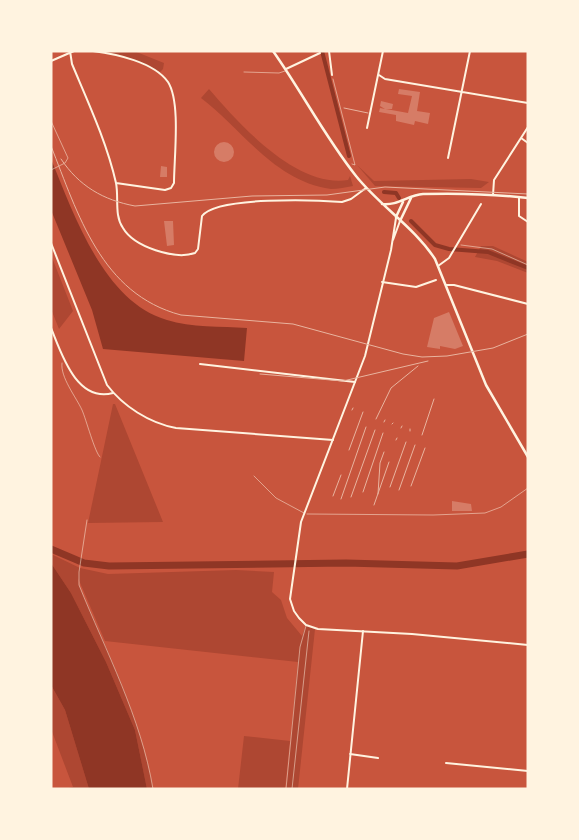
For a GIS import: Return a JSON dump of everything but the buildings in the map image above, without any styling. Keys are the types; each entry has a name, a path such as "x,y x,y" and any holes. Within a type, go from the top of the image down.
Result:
{"main road":[{"path":"273,51 335,148 366,188 425,245 438,266 486,386 510,431 528,457"},
{"path":"380,203 393,204 422,194 493,195 528,198"},
{"path":"400,221 412,196"},
{"path":"396,218 404,200"}],"street":[{"path":"51,60 74,51"},
{"path":"93,51 129,60 146,67 161,76 168,83 173,98 174,183 172,188 165,190 116,183"},
{"path":"329,51 332,75"},
{"path":"367,128 383,51"},
{"path":"448,158 470,51"},
{"path":"70,52 116,183 120,221 132,239 144,247 157,251 191,255 198,249 202,216 210,209 270,200 342,202 351,199 366,188"},
{"path":"286,70 320,53"},
{"path":"379,75 385,79 528,103"},
{"path":"493,195 493,182 528,127"},
{"path":"521,138 528,143"},
{"path":"519,197 519,216 528,222"},
{"path":"438,266 451,254 481,204"},
{"path":"393,240 396,218"},
{"path":"400,221 382,282 365,356 304,514 290,590 291,605 306,625 318,629 363,631 528,646"},
{"path":"51,243 107,385 113,393 140,414 169,426 333,440"},
{"path":"382,282 416,287 436,280"},
{"path":"446,285 454,285 528,304"},
{"path":"51,328 64,362 83,386 108,394 113,393"},
{"path":"200,364 355,382"},
{"path":"347,789 363,631"},
{"path":"350,754 378,758"},
{"path":"446,763 528,771"}],"lane":[{"path":"244,72 279,73 286,70"},
{"path":"254,476 276,498 304,514 434,515 485,513 502,507 528,488"},
{"path":"286,789 300,647 306,625"}],"path":[{"path":"332,75 355,165"},
{"path":"51,121 68,158 67,162 51,170"},
{"path":"457,244 466,247 492,249 528,264"},
{"path":"64,362 61,368 78,400 92,434 94,448 100,457"},
{"path":"87,520 79,568 79,585 128,702 145,750 153,789"},
{"path":"292,789 310,627"}],"shaded area":[{"path":"104,51 134,51 164,63 163,69 160,72 133,60"},
{"path":"209,89 253,136 289,164 309,174 328,180 348,180 350,176 353,186 331,189 311,184 293,176 276,165 201,98"},
{"path":"51,159 81,230 94,254 109,276 126,295 145,310 176,323 196,326 247,328 244,361 103,349 92,310 51,210"},
{"path":"357,165 374,181 471,179 489,182 481,188 375,186"},
{"path":"481,246 493,246 528,262 528,273 497,261 475,257"},
{"path":"51,255 73,311 59,329 51,309"},
{"path":"113,404 115,404 163,522 88,523"},
{"path":"51,554 80,568 108,574 236,570 274,572 272,592 281,600 287,618 302,636 306,625 315,629 298,789 286,789 298,662 105,641 78,578 79,585 132,711 148,763 153,789 147,789 135,730 106,662 71,593 51,563"},
{"path":"51,563 71,593 106,662 135,730 147,789 89,789 65,710 51,685"},
{"path":"51,685 65,710 89,789 64,789 73,787 51,729"},
{"path":"244,736 290,741 285,789 238,789"}],"waterway":[{"path":"322,51 349,156"},
{"path":"384,192 396,193 399,198"},
{"path":"411,221 435,245 449,249 488,252 528,268"},
{"path":"51,549 84,563 109,566 346,563 457,566 528,554"}],"railway":[{"path":"344,108 368,113"},
{"path":"51,146 83,224 96,248 112,270 131,289 154,304 181,315 293,324 403,354 422,357 447,356 493,348 528,334"},
{"path":"61,159 76,177 102,196 135,206 252,196 327,195 385,187 528,194"},
{"path":"260,374 343,381 428,361"},
{"path":"376,419 391,388 418,366"},
{"path":"422,435 434,399"},
{"path":"349,450 363,412"},
{"path":"341,499 366,427"},
{"path":"351,497 375,430"},
{"path":"363,492 383,433"},
{"path":"390,487 406,442"},
{"path":"399,490 415,445"},
{"path":"411,486 425,448"},
{"path":"378,494 380,463 384,452"},
{"path":"374,505 389,462"},
{"path":"333,496 341,475"}]}
